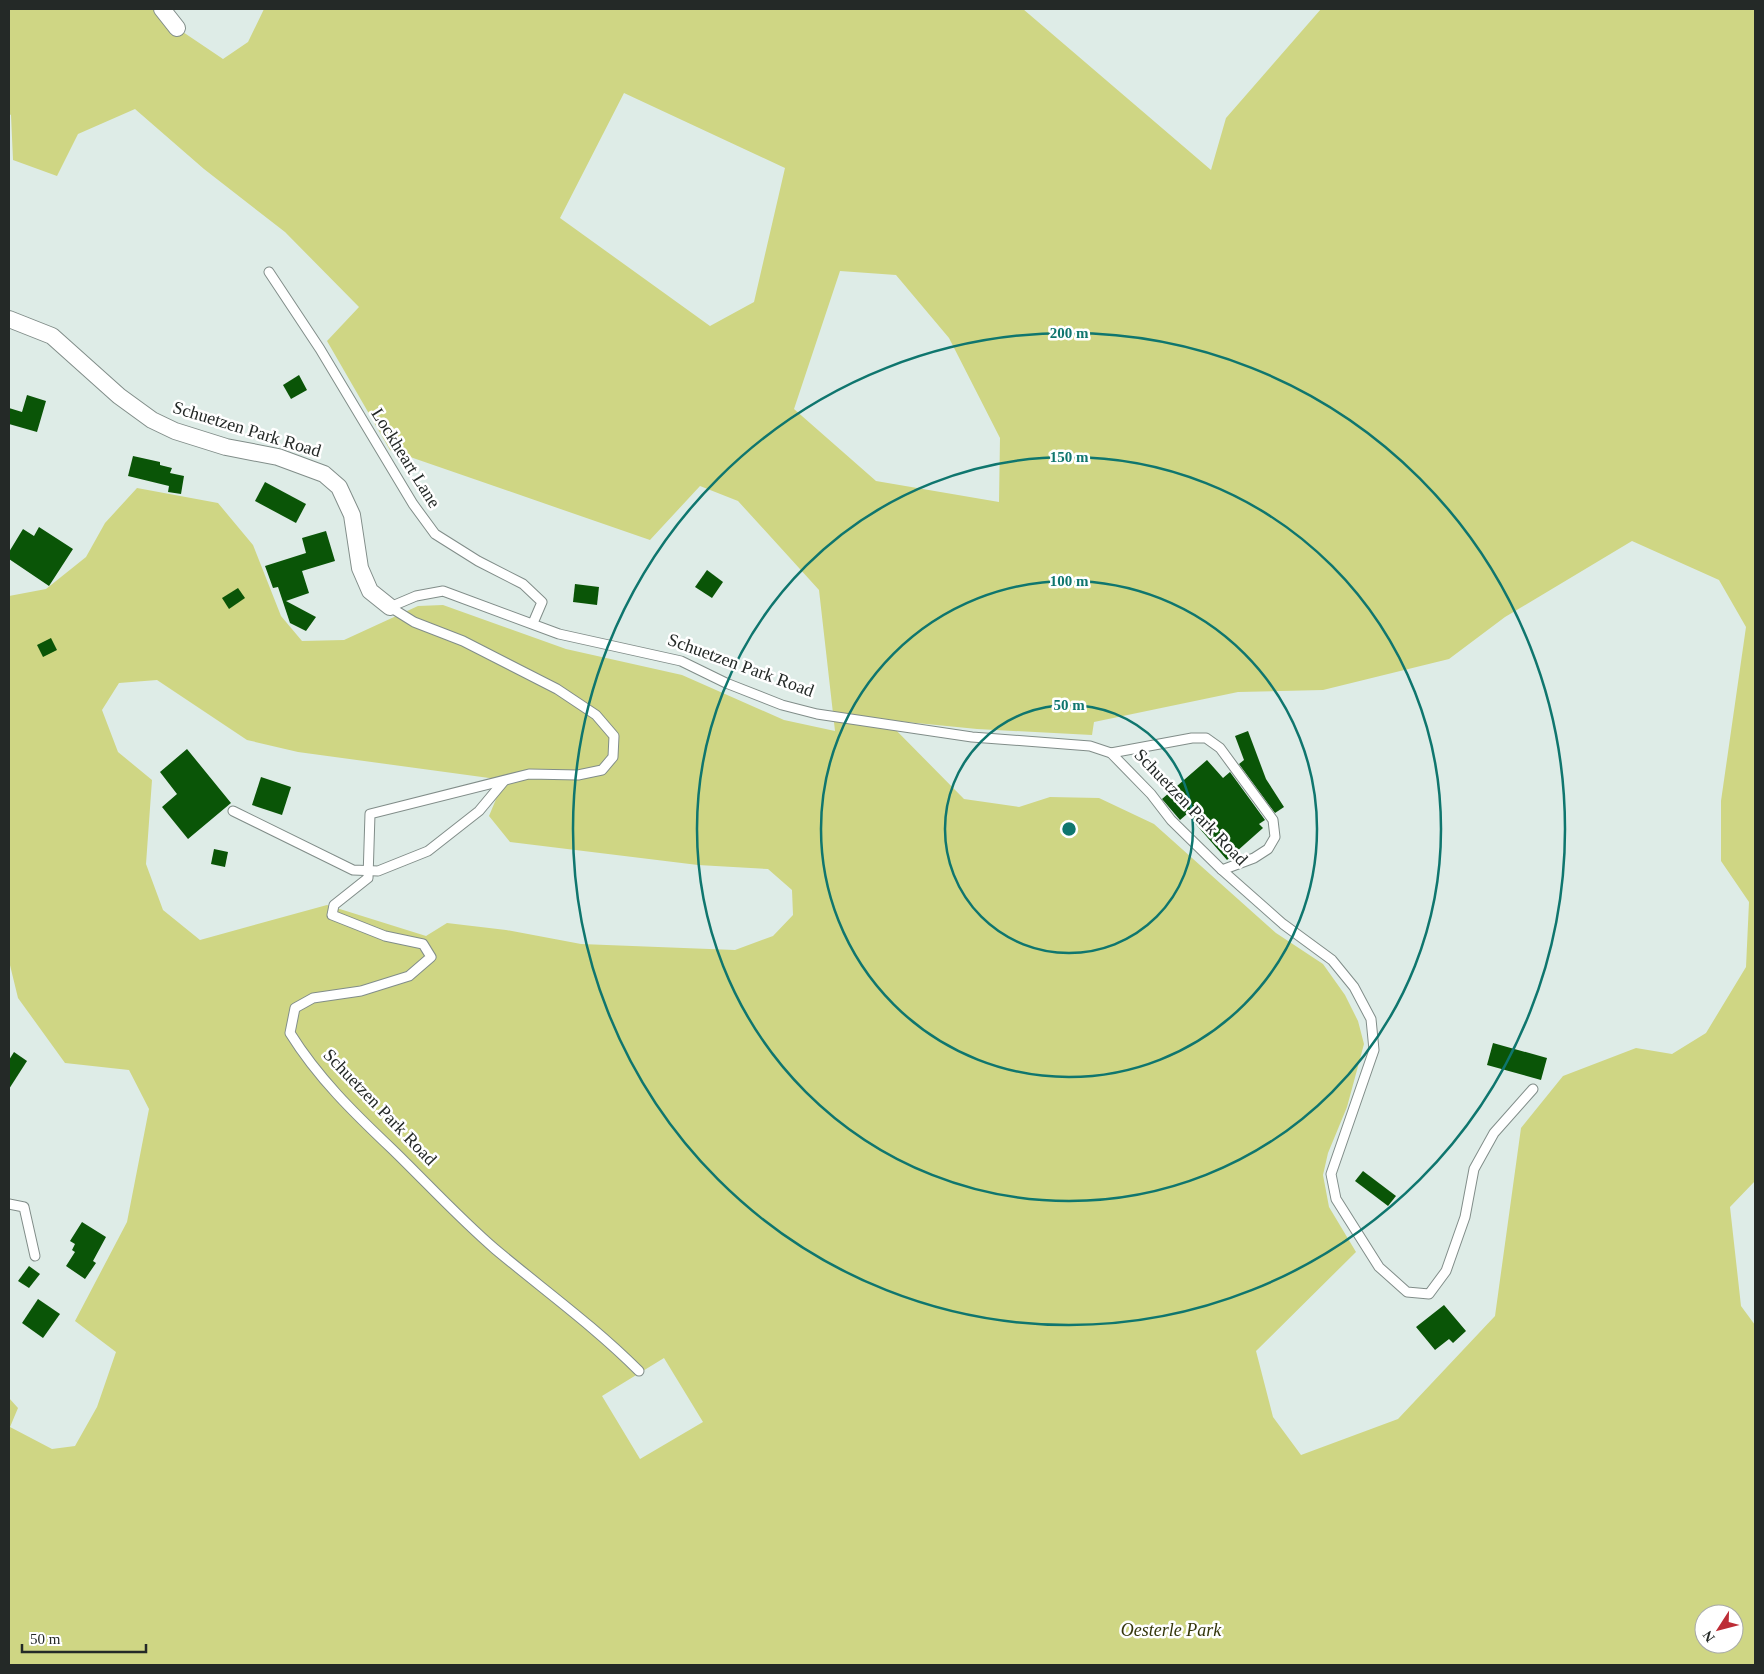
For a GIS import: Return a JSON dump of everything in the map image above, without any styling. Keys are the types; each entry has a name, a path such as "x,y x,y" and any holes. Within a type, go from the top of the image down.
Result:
{"street":[{"path":"162,9 177,28"},
{"name":"Schuetzen Park Road","path":"9,319 52,336 119,396 152,420 175,431 226,447 278,457 324,474 339,488 352,515 360,568 370,591 390,607"}],"lane":[{"name":"Lockheart Lane","path":"269,272 320,349 413,504 435,534 478,561 522,584 542,602 533,624"},
{"name":"Schuetzen Park Road","path":"390,607 416,596 442,591 559,634 681,661 736,687 782,705 817,714 972,737 1090,746 1110,753 1150,794 1172,820 1222,870 1283,924 1332,960 1354,987 1371,1019 1374,1050 1331,1174 1336,1199 1365,1246 1380,1266 1407,1292 1429,1294 1446,1271 1465,1217 1474,1169 1494,1133 1533,1089"},
{"name":"Schuetzen Park Road","path":"390,607 414,622 463,641 550,686 596,715 614,736 613,757 602,770 578,775 529,774 370,814 368,878 361,886 334,905 332,915 385,936 423,944 431,957 409,976 361,991 313,998 295,1008 290,1033 305,1058 338,1097 450,1206 495,1248 607,1339 639,1371"},
{"path":"1110,753 1192,738 1206,738 1220,748 1273,820 1275,837 1268,850 1254,858 1222,870"},
{"path":"233,811 353,870 378,871 428,852 480,811 504,780"},
{"path":"9,1204 24,1207 35,1256"}],"green space":[{"name":"Oesterle Park","path":"9,9 162,9 177,28 223,59 248,42 264,9 1023,9 1211,170 1226,118 1321,9 1755,9 1755,1181 1730,1207 1741,1306 1755,1325 1755,1665 9,1665 9,1398 18,1408 10,1427 52,1449 75,1446 97,1407 116,1352 75,1321 127,1222 149,1109 129,1070 65,1063 18,998 9,961 9,596 46,589 86,557 105,523 137,488 218,503 253,545 281,616 302,641 344,640 418,606 443,605 566,649 682,675 784,720 835,731 819,590 738,501 700,486 650,540 390,450 327,341 359,307 285,232 204,169 135,109 78,134 57,176 13,160 11,115 9,114","holes":["624,93 785,168 754,302 710,326 560,218","840,271 896,275 949,338 1000,438 999,502 876,481 794,409","1632,541 1719,580 1746,627 1721,801 1721,861 1749,902 1746,967 1706,1033 1672,1054 1636,1048 1563,1076 1521,1128 1495,1316 1398,1419 1301,1455 1273,1417 1256,1351 1356,1252 1329,1207 1323,1175 1328,1153 1347,1107 1364,1044 1358,1021 1345,995 1323,964 1276,933 1154,824 1099,798 1050,797 1019,807 964,799 886,720 977,729 1092,735 1094,722 1238,692 1323,690 1449,659 1505,617","157,680 247,740 298,752 504,780 489,816 510,842 698,865 768,869 792,890 793,915 773,936 735,950 581,944 506,930 447,923 426,936 327,905 200,940 163,910 146,864 152,780 118,752 102,710 119,683","664,1358 703,1422 640,1459 602,1396"]}],"building":[{"path":"299,375 307,390 291,399 283,385"},
{"path":"27,395 46,401 37,432 9,424 9,408 22,412"},
{"path":"133,456 160,462 160,465 172,468 170,473 184,476 181,494 168,492 169,486 128,476"},
{"path":"265,482 306,504 296,523 255,501"},
{"path":"39,527 73,549 49,586 9,559 9,552 23,529 34,536"},
{"path":"326,531 335,561 302,571 309,593 286,601 316,617 306,631 290,623 278,587 273,588 265,566 306,553 302,538"},
{"path":"707,570 723,582 712,598 695,587"},
{"path":"575,584 599,587 597,605 573,602"},
{"path":"238,588 245,598 229,609 222,598"},
{"path":"51,638 57,650 43,657 37,645"},
{"path":"1248,731 1266,779 1284,807 1275,813 1239,764 1244,760 1235,736"},
{"path":"187,749 231,803 188,839 162,807 177,794 160,772"},
{"path":"1207,760 1223,778 1230,772 1265,820 1259,824 1263,828 1227,860 1187,814 1180,820 1162,799"},
{"path":"261,777 291,787 282,815 252,805"},
{"path":"214,849 228,852 225,867 211,864"},
{"path":"1493,1043 1547,1058 1541,1080 1487,1065"},
{"path":"14,1052 27,1061 9,1089 9,1060"},
{"path":"1363,1171 1396,1196 1388,1206 1355,1181"},
{"path":"82,1222 106,1237 93,1261 96,1263 85,1279 66,1266 75,1252 72,1250 75,1244 70,1241"},
{"path":"29,1266 40,1274 29,1288 18,1281"},
{"path":"38,1299 60,1314 43,1338 22,1323"},
{"path":"1444,1305 1466,1331 1453,1343 1449,1339 1435,1350 1416,1327"}]}
